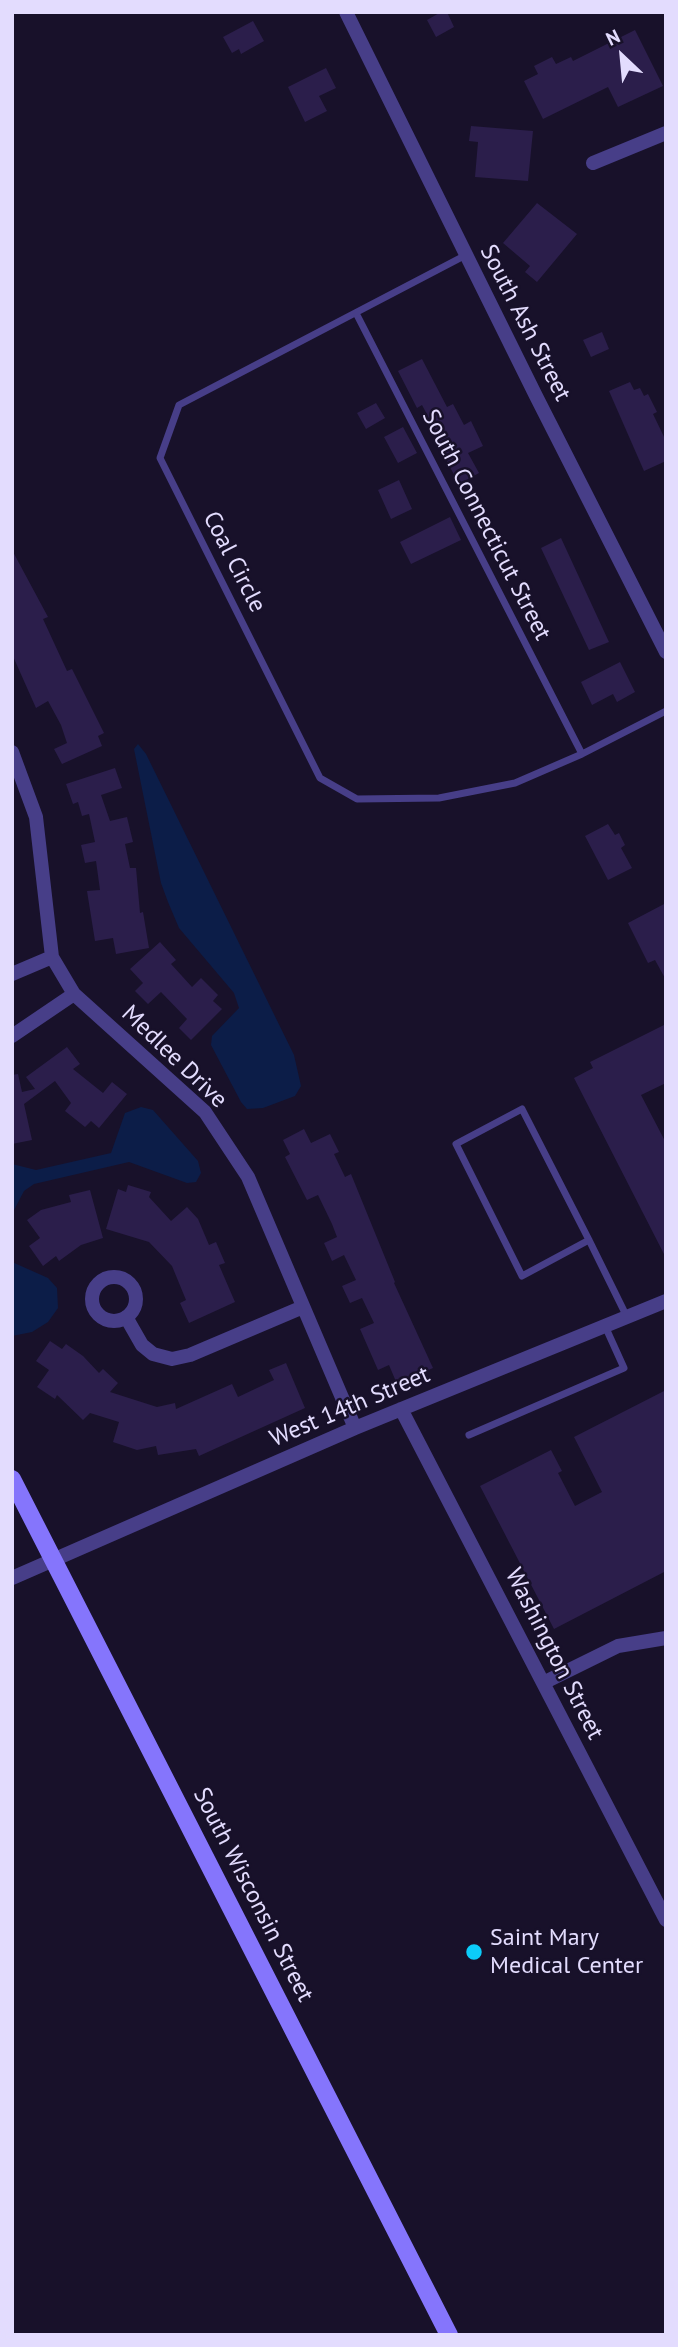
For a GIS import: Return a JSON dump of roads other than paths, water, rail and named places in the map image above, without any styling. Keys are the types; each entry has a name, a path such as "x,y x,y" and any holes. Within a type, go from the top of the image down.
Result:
{"street":[{"name":"South Ash Street","path":"346,12 666,652"},
{"path":"593,163 666,133"},
{"name":"Medlee Drive","path":"12,752 36,817 52,957 74,994 205,1112 248,1177 355,1428"},
{"path":"12,974 52,957"},
{"path":"12,1036 74,994"},
{"name":"West 14th Street","path":"12,1578 355,1428 666,1301"},
{"path":"126,1317 142,1345 153,1354 172,1359 190,1355 303,1307"},
{"name":"Washington Street","path":"401,1409 666,1920"},
{"name":"South Wisconsin Street","path":"12,1479 449,2335"},
{"path":"543,1683 618,1646 666,1638"}],"lane":[{"name":"Coal Circle","path":"466,255 179,405 160,457 320,778 357,799 439,798 515,783 582,754 666,711"},
{"name":"South Connecticut Street","path":"356,313 582,754"},
{"path":"589,1240 522,1276 456,1144 522,1109 589,1240 627,1317"},
{"path":"469,1435 624,1368 605,1325"}],"water":[{"path":"138,744 146,754 294,1055 301,1086 295,1096 263,1108 247,1109 211,1045 212,1036 239,1008 234,993 179,928 168,902 161,883 134,749"},
{"path":"141,1107 153,1110 198,1161 201,1173 196,1182 187,1183 129,1162 34,1184 24,1191 12,1214 12,1164 36,1170 111,1153 125,1113"},
{"path":"12,1262 48,1278 57,1288 58,1308 48,1322 32,1332 12,1336"}],"place":[{"name":"Saint Mary Medical Center","path":"474,1952"}]}
